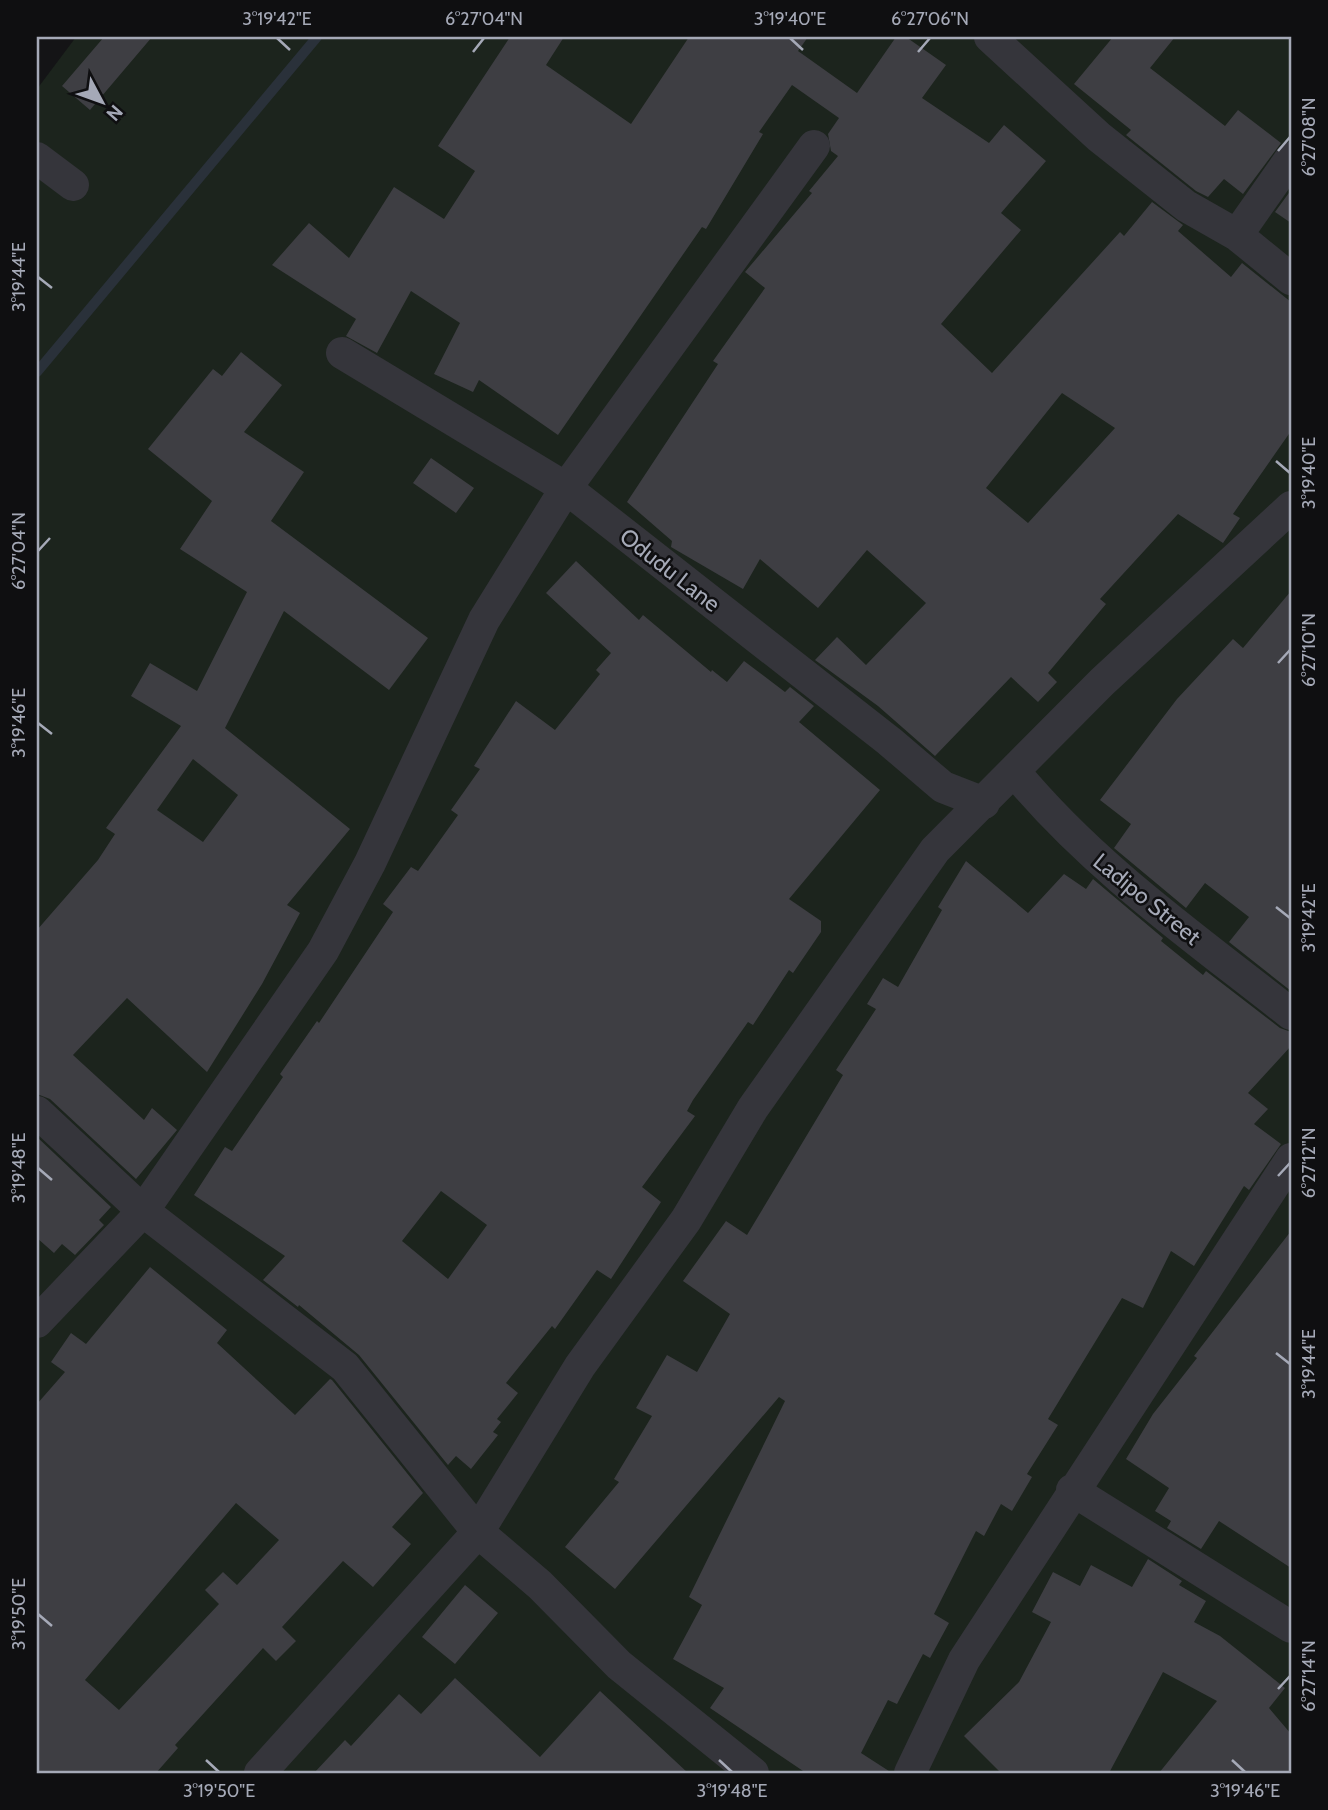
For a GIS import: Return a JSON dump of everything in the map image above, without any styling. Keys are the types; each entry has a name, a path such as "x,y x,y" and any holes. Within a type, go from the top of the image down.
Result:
{"street":[{"path":"990,37 1099,137 1186,206 1237,235 1291,279"},
{"path":"37,1322 143,1211 323,951 370,863 484,620 566,488 814,146"},
{"path":"37,158 73,185"},
{"path":"1237,235 1291,158"},
{"name":"Odudu Lane","path":"342,353 566,488 943,787 984,803"},
{"path":"260,1773 478,1532 580,1366 686,1220 753,1108 935,850 1102,682 1291,507"},
{"name":"Ladipo Street","path":"1014,771 1044,807 1097,860 1291,1014"},
{"path":"37,1112 143,1211 345,1367 478,1532 540,1585 620,1665 753,1773"},
{"path":"910,1773 964,1660 1072,1490 1291,1159"},
{"path":"1072,1490 1291,1627"}],"shaded area":[{"path":"76,37 1291,37 1291,1773 37,1773 37,89"}],"building":[{"path":"104,37 152,37 90,110 62,86"},
{"path":"510,37 564,37 546,65 631,124 689,37 808,37 798,51 857,93 896,37 906,37 946,65 922,98 989,143 1004,125 1046,161 1001,213 1021,230 941,324 992,373 1120,232 1124,236 1152,202 1183,225 1178,231 1231,277 1242,263 1291,302 1291,431 1233,514 1240,518 1223,543 1178,514 1100,599 1106,604 1048,673 1057,682 1038,702 1011,677 935,756 878,706 815,660 837,637 866,665 926,603 867,550 818,608 760,559 743,589 671,547 672,541 627,502 718,364 713,361 765,288 745,272 812,193 809,191 838,156 831,151 828,134 839,118 792,85 759,132 763,134 706,229 702,227 558,435 479,380 473,392 434,374 460,323 411,291 377,353 346,336 356,319 272,265 309,223 349,258 394,187 444,219 475,171 438,146","holes":["1062,393 1115,428 1028,523 986,488"]},
{"path":"1113,37 1175,37 1150,68 1225,126 1238,110 1281,143 1243,194 1224,179 1208,197 1196,191 1126,135 1131,130 1074,84"},
{"path":"1291,190 1291,223 1275,212"},
{"path":"241,352 282,385 244,432 304,472 271,521 428,638 389,690 284,611 225,728 350,829 287,905 300,913 262,984 207,1072 127,998 73,1055 144,1120 152,1108 177,1130 136,1179 50,1099 37,1094 37,930 98,860 115,834 106,828 181,726 131,696 150,663 197,691 247,592 180,549 212,501 148,449 213,369 222,376","holes":["193,759 238,795 203,842 157,810"]},
{"path":"431,458 474,488 456,513 413,483"},
{"path":"576,561 639,620 643,615 711,672 712,670 727,682 744,661 785,692 790,687 814,706 799,722 880,790 789,899 821,921 821,932 793,973 789,970 753,1025 748,1022 693,1100 687,1111 695,1116 642,1187 661,1202 611,1279 597,1270 555,1329 552,1326 506,1383 518,1393 497,1419 501,1422 493,1432 498,1435 471,1469 456,1456 448,1465 359,1355 299,1305 298,1307 263,1280 285,1256 194,1195 225,1147 232,1151 283,1077 280,1074 317,1021 319,1023 393,912 383,904 411,867 418,871 458,815 451,810 480,769 474,766 516,701 555,730 600,674 596,670 611,653 546,593","holes":["441,1191 487,1225 448,1279 402,1241"]},
{"path":"1291,591 1291,991 1229,942 1249,917 1205,883 1186,908 1114,848 1131,824 1100,800 1177,699 1233,639 1243,648"},
{"path":"966,861 1028,913 1064,874 1086,889 1093,879 1203,975 1206,971 1280,1028 1291,1032 1291,1046 1248,1093 1268,1109 1254,1124 1281,1144 1249,1190 1244,1186 1194,1266 1171,1251 1143,1308 1122,1298 1048,1419 1058,1425 1027,1474 1032,1477 1012,1511 1001,1504 984,1536 976,1531 934,1614 949,1623 930,1658 923,1654 897,1704 888,1700 861,1753 892,1773 806,1773 710,1708 724,1688 673,1659 702,1605 689,1597 785,1401 779,1397 615,1589 565,1547 619,1482 614,1479 652,1416 636,1408 667,1355 697,1372 730,1314 683,1281 726,1221 747,1235 843,1075 836,1070 876,1009 867,1004 883,978 898,987 942,910 938,907"},
{"path":"37,1137 111,1207 99,1220 104,1225 75,1255 62,1244 54,1253 37,1238"},
{"path":"1291,1231 1291,1568 1219,1521 1201,1549 1167,1528 1171,1521 1155,1511 1169,1488 1126,1459 1153,1414 1197,1358 1194,1356"},
{"path":"150,1267 227,1330 217,1343 295,1415 330,1379 332,1380 423,1493 392,1527 411,1544 373,1587 343,1561 282,1627 296,1641 276,1661 263,1648 175,1745 178,1748 156,1773 37,1773 37,1404 65,1372 51,1362 71,1333 86,1344","holes":["236,1503 279,1540 237,1585 223,1572 205,1590 219,1604 119,1710 85,1680"]},
{"path":"1148,1559 1182,1581 1179,1585 1206,1601 1194,1622 1220,1636 1285,1688 1269,1708 1291,1734 1291,1773 1159,1773 1217,1701 1163,1672 1109,1773 1001,1773 964,1736 1019,1682 1051,1622 1032,1612 1053,1572 1080,1586 1091,1565 1132,1587"},
{"path":"465,1585 498,1613 455,1664 422,1637"},
{"path":"455,1678 540,1757 600,1691 688,1773 314,1773 345,1740 351,1746 399,1694 421,1714"}],"waterway":[{"path":"37,372 317,37"}]}
